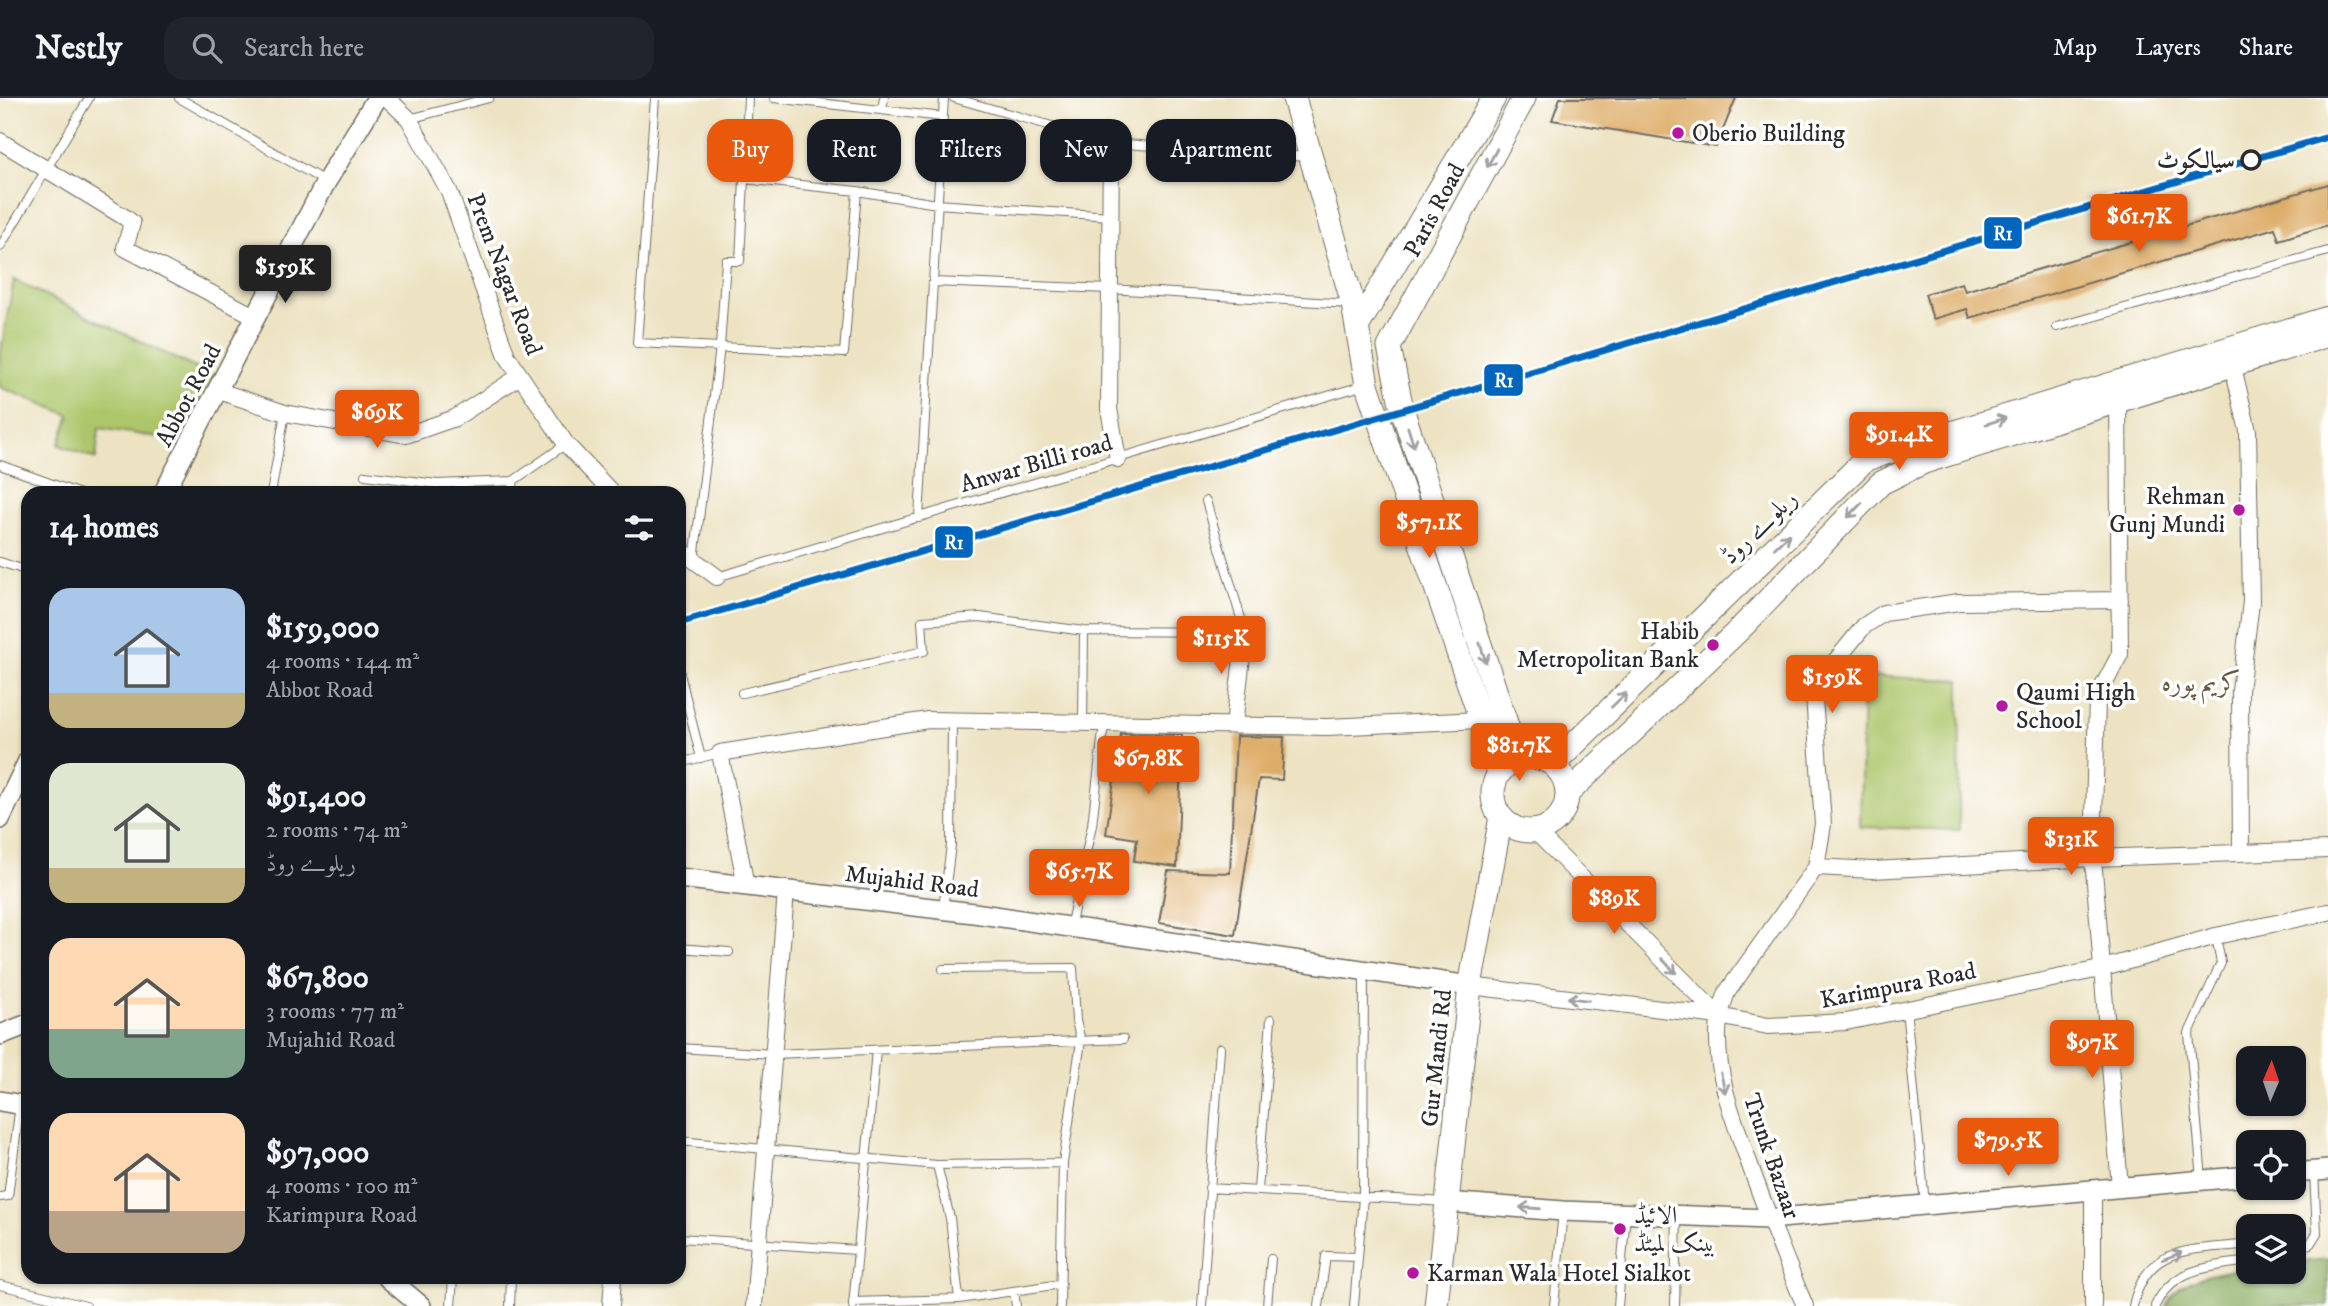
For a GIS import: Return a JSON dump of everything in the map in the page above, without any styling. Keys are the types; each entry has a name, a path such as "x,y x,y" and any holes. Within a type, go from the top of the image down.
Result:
{"main road":[{"path":"1294,98 1353,304 1373,402 1499,773 1493,795 1501,817 1511,825 1535,831 1557,820 1564,809 1567,794 1561,774 1553,765 1542,759 1518,758 1499,773"},
{"path":"1496,98 1521,103"},
{"name":"Paris Road","path":"1357,327 1496,98"},
{"name":"Paris Road","path":"1518,758 1402,410 1389,347 1521,103"},
{"name":"ریلوے روڈ","path":"1553,765 1866,459 2118,393 2231,357 2328,318"},
{"path":"2231,357 2328,335"},
{"path":"1567,794 1741,628 1881,483 1924,462 2118,393"},
{"name":"Gur Mandi Rd","path":"1436,1306 1470,986 1501,817"}],"street":[{"name":"Abbot Road","path":"167,486 326,182 377,98"},
{"name":"Prem Nagar Road","path":"387,98 409,119 449,191 507,356 566,444 605,486"},
{"path":"0,141 127,218 132,223 132,229 125,248 256,317"},
{"path":"1110,182 1109,409 1118,459"},
{"path":"2231,357 2248,431 2251,601 2241,691 2241,853"},
{"path":"219,391 285,413 406,435 456,418 520,376"},
{"path":"2118,393 2120,654 2097,698 2093,858 2100,969 2120,1187"},
{"path":"686,554 717,577"},
{"path":"1535,831 1719,1016 1727,992 1816,867 1823,824 1814,696 1820,680 1864,626 1884,613 1968,601 2120,600"},
{"path":"1234,725 1245,632"},
{"path":"746,886 720,753 928,720 1327,727 1481,720"},
{"path":"0,819 5,798 21,772"},
{"path":"1816,867 1873,870 2093,858 2328,850"},
{"name":"Mujahid Road","path":"686,879 943,910 1470,986"},
{"path":"754,1306 786,891"},
{"name":"Karimpura Road","path":"1470,986 1719,1016 1785,1027 1846,1021 2100,969 2216,936 2328,912"},
{"name":"Trunk Bazaar","path":"1719,1016 1720,1069 1727,1100 1769,1219 1805,1306"},
{"path":"0,1035 21,1027"},
{"path":"0,1101 21,1105"},
{"path":"1446,1202 1769,1219 1925,1207 2236,1176"},
{"path":"2093,1190 2094,1306"},
{"path":"395,1284 421,1306"},
{"path":"611,1306 613,1284"}],"lane":[{"path":"0,247 89,98"},
{"path":"179,98 326,182"},
{"path":"409,119 489,98"},
{"path":"655,98 637,343 844,353 857,191"},
{"path":"747,119 748,98"},
{"path":"774,98 943,117"},
{"path":"882,110 884,98"},
{"path":"919,518 944,98"},
{"path":"954,98 1040,123"},
{"path":"1132,144 1311,157"},
{"path":"694,560 720,347 726,261 740,261 744,182"},
{"path":"772,182 857,191 937,204 1110,216"},
{"path":"2057,327 2328,251"},
{"path":"933,282 1110,289 1353,304"},
{"name":"Anwar Billi road","path":"717,577 1118,459 1373,402"},
{"path":"272,486 285,413"},
{"path":"365,475 437,484 513,481 566,444"},
{"path":"0,465 58,486"},
{"path":"513,481 513,486"},
{"path":"742,693 924,651 922,621 980,617 1084,631 1245,632 1206,501"},
{"path":"0,562 21,569"},
{"path":"1083,722 1084,631"},
{"path":"686,698 701,758"},
{"path":"943,910 951,845 952,720"},
{"path":"1070,928 1092,825 1104,723"},
{"path":"686,762 720,753"},
{"path":"2202,1178 2189,1033 2221,963 2216,936"},
{"path":"686,949 729,952"},
{"path":"943,969 1073,968 1076,1021 1081,1041 1063,1163 1060,1306"},
{"path":"1354,1306 1363,1197 1364,972"},
{"path":"1906,1008 1925,1207"},
{"path":"1258,1190 1271,1019"},
{"path":"686,1048 774,1054 1123,1039"},
{"path":"1202,1306 1220,1048"},
{"path":"876,1050 864,1158 853,1304 959,1299 1061,1284"},
{"path":"0,1197 8,1196 21,1131"},
{"path":"686,1142 937,1165 1063,1163"},
{"path":"937,1165 950,1218 959,1299"},
{"path":"2306,1245 2310,1244 2317,1233 2312,1171"},
{"path":"1209,1188 1446,1202"},
{"path":"1554,1306 1563,1210"},
{"path":"1618,1306 1626,1213"},
{"path":"1675,1306 1676,1214"},
{"path":"686,1238 857,1250"},
{"path":"2133,1306 2146,1271 2172,1254 2236,1246"},
{"path":"1319,1306 1326,1256 1358,1257"},
{"path":"1267,1306 1271,1259"},
{"path":"2155,1306 2161,1292 2179,1276 2191,1270 2236,1263"},
{"path":"451,1306 453,1284"},
{"path":"510,1306 511,1284"},
{"path":"0,1285 86,1306"},
{"path":"1014,1291 1016,1306"}],"green space":[{"path":"14,280 224,382 191,443 99,428 96,459 59,445 70,415 0,387 0,355"},
{"path":"1863,676 1960,680 1959,830 1860,827"},
{"path":"2328,1259 2328,1306 2166,1306 2180,1288 2190,1282 2226,1271 2236,1270 2236,1284 2306,1284 2306,1261"}],"building":[{"name":"Oberio Building","path":"1560,98 1736,98 1716,147 1552,120"},
{"path":"2328,184 2328,225 2279,240 2275,228 1970,318 1967,309 1933,319 1925,294 1962,283 1965,291"},
{"path":"1121,734 1182,735 1177,867 1134,861 1137,839 1106,834"},
{"path":"1236,736 1284,737 1282,780 1259,779 1235,935 1159,923 1168,871 1230,873"}],"transit line":[{"name":"R1","path":"686,621 2328,137"}],"place":[{"name":"Oberio Building","path":"1678,133"},
{"name":"سیالکوٹ","path":"2251,160"},
{"name":"Rehman Gunj Mundi","path":"2239,510"},
{"name":"Habib Metropolitan Bank","path":"1713,645"},
{"name":"Qaumi High School","path":"2002,706"},
{"name":"الائیڈ بینک لمیٹڈ","path":"1620,1229"},
{"name":"Karman Wala Hotel Sialkot","path":"1413,1273"}],"district":[{"name":"کریم پورہ","path":"2201,682"}]}
